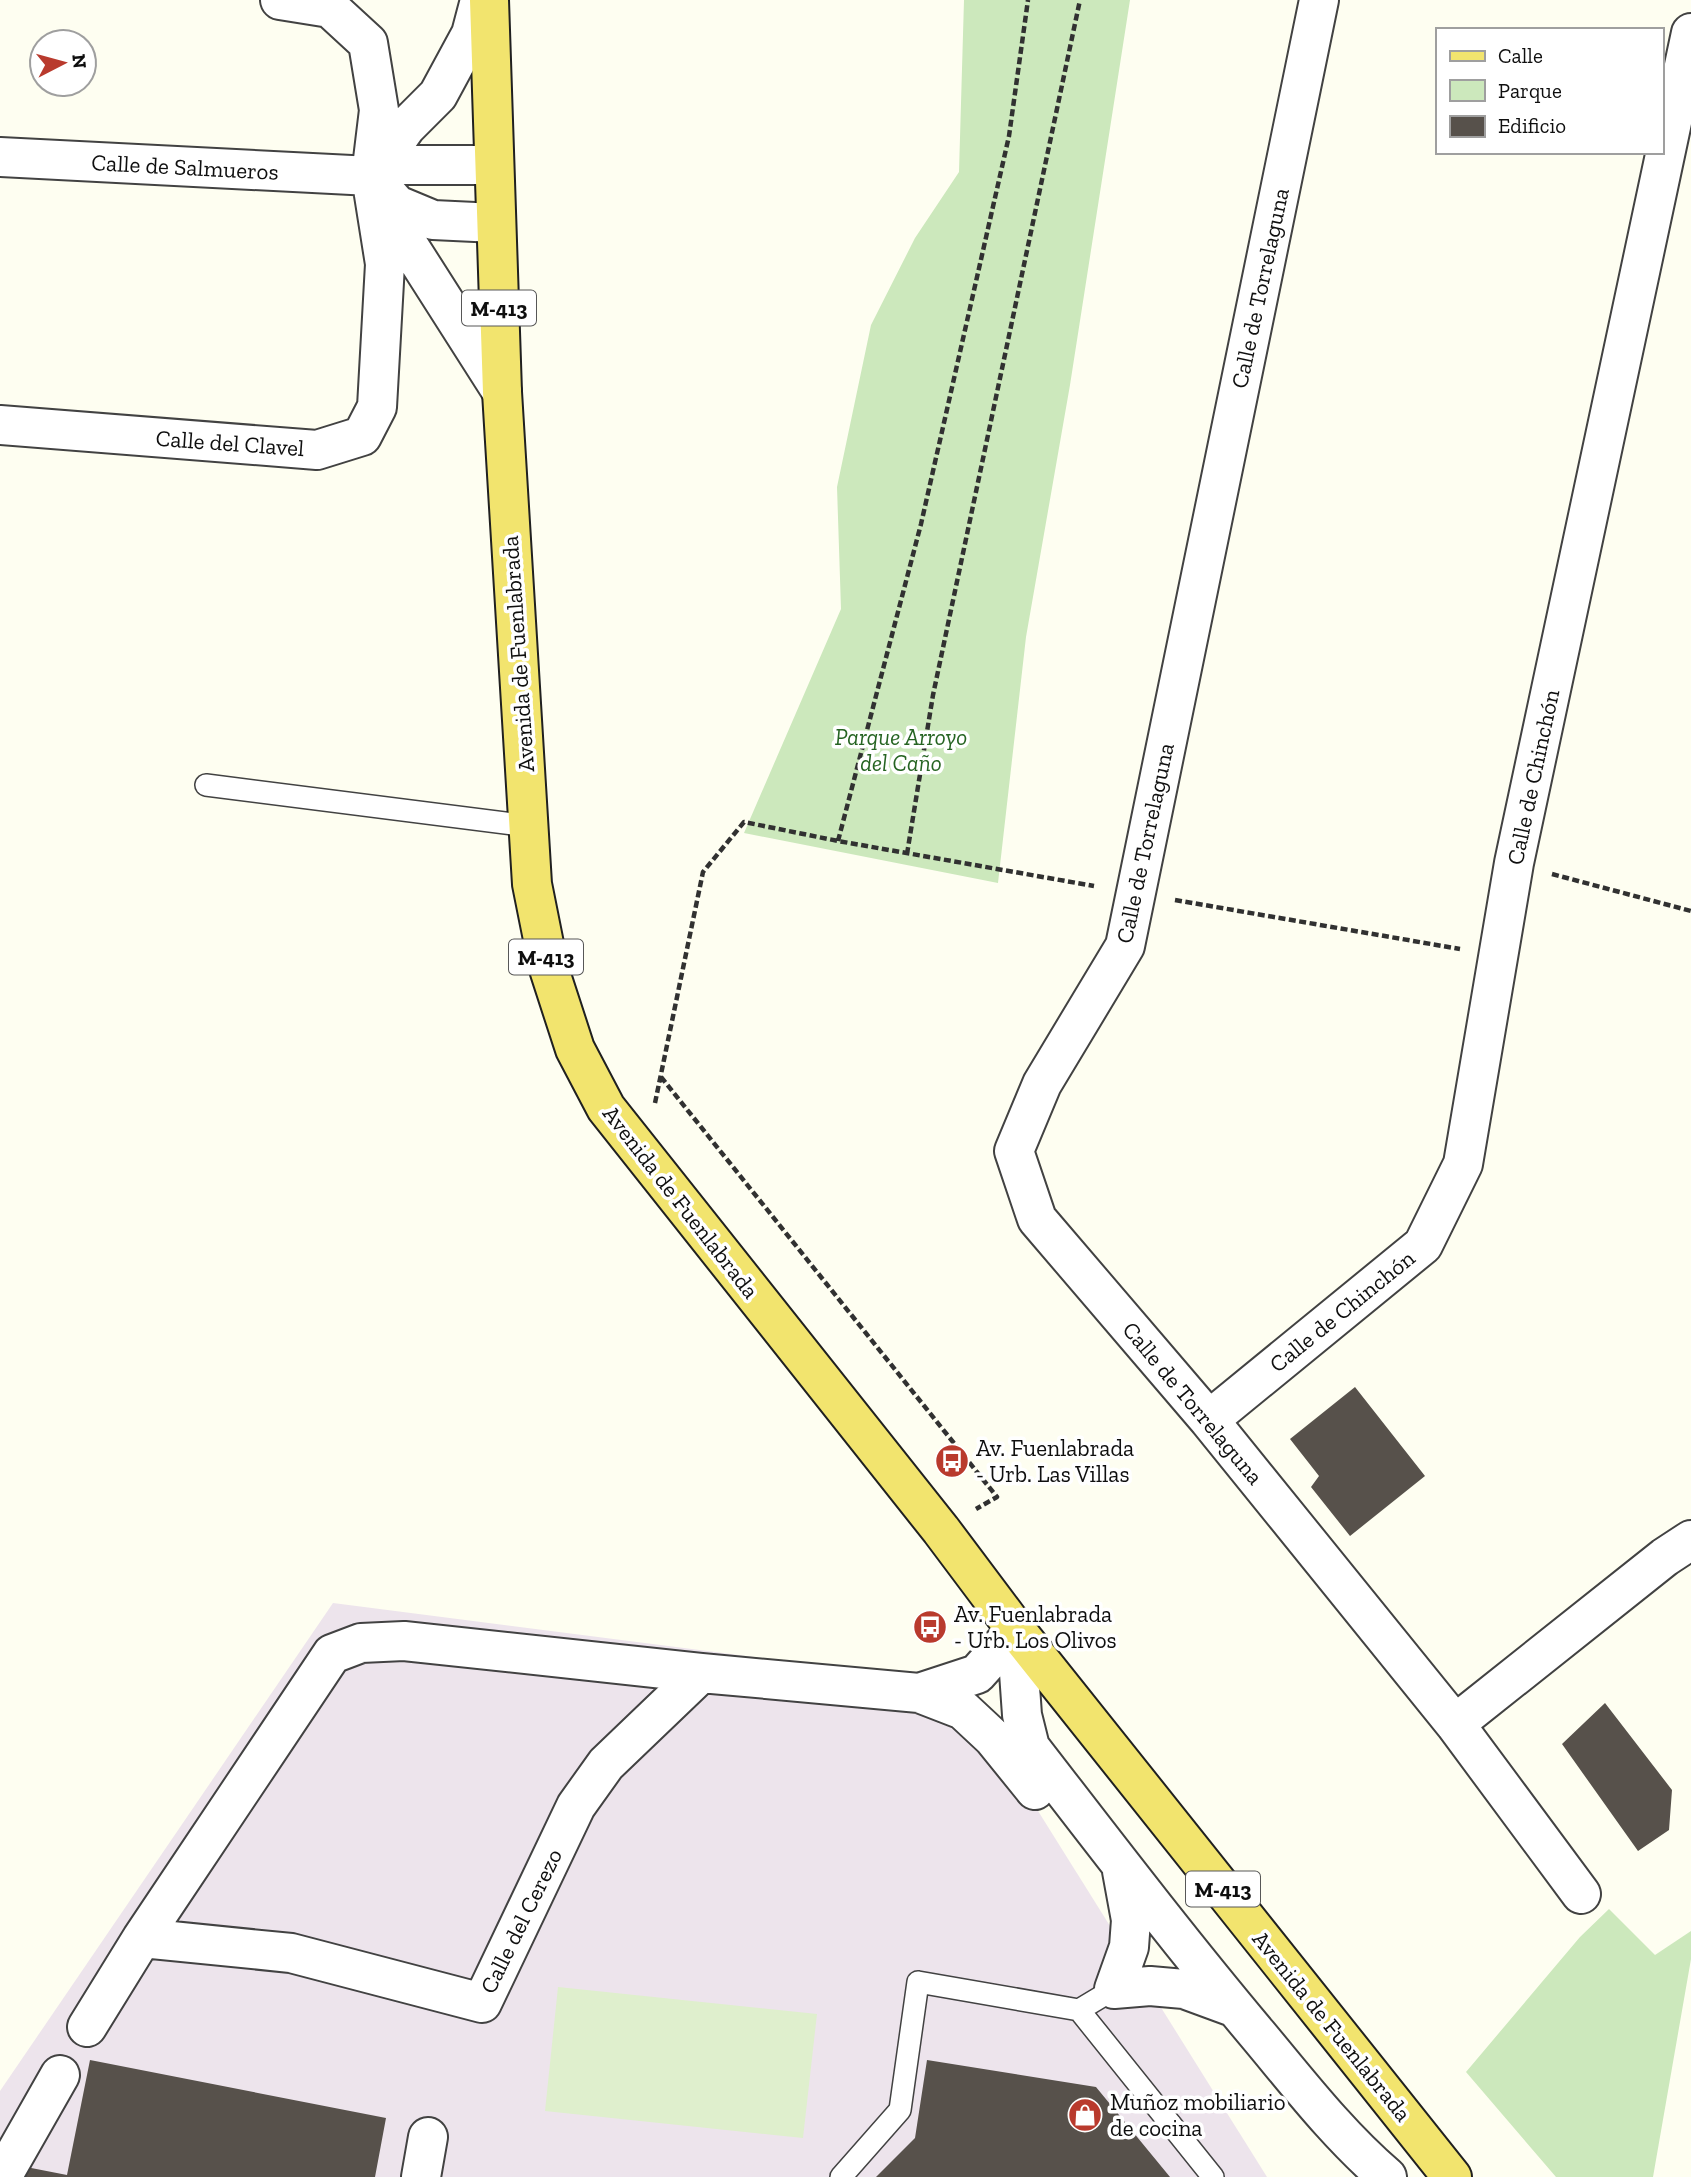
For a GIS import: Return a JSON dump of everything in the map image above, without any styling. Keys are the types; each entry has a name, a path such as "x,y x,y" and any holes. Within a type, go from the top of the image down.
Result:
{"main road":[{"name":"Avenida de Fuenlabrada","path":"489,0 502,392 532,884 549,969 575,1049 606,1108 643,1156 1452,2177"}],"street":[{"name":"Calle del Clavel","path":"0,425 317,450 362,436 377,407 385,264 371,176 379,110 368,43 330,8 280,0"},
{"path":"371,176 406,127 438,95 471,33 480,0"},
{"name":"Calle de Torrelaguna","path":"1319,0 1125,946 1042,1084 1014,1151 1037,1219 1209,1420 1455,1724 1581,1894"},
{"name":"Calle de Chinchón","path":"1209,1420 1423,1245 1463,1164 1514,863 1691,33"},
{"name":"Calle de Salmueros","path":"0,157 371,176 399,165 494,165"},
{"path":"371,176 397,205 433,220 496,223"},
{"path":"371,176 409,246 502,392"},
{"path":"1455,1724 1665,1557 1691,1540"},
{"path":"919,1693 977,1674 1016,1630"},
{"path":"1016,1630 1023,1714 1030,1747 1235,2008 1332,2123 1387,2177"},
{"path":"88,2027 142,1938 332,1654 361,1643 404,1641 919,1693 963,1710 993,1738 1052,1811 1086,1820"},
{"name":"Calle del Cerezo","path":"142,1938 291,1953 482,2003 576,1806 606,1765 701,1672"},
{"path":"1121,1865 1131,1920 1129,1947 1114,1989 1150,1986 1184,1989 1235,2008"},
{"path":"2,2177 60,2075"},
{"path":"421,2177 428,2137"}],"lane":[{"path":"206,785 528,826"},
{"path":"841,2177 900,2110 918,1982 1079,2010 1114,1989"},
{"path":"1079,2010 1213,2177"}],"path":[{"path":"838,841 920,524 1006,149 1028,0"},
{"path":"907,853 933,695 1080,0"},
{"path":"643,1156 703,872 744,822 838,841 1498,956"},
{"path":"1514,863 1691,911"},
{"path":"660,1076 997,1497 941,1530"}],"shaded area":[{"path":"333,1603 958,1683 1267,2177 0,2177 0,2091"}],"green space":[{"name":"Parque Arroyo del Caño","path":"964,0 1130,0 1070,385 1026,637 998,883 744,833 841,609 837,487 871,325 915,238 959,172"},
{"path":"1609,1909 1655,1955 1691,1931 1691,1959 1653,2177 1556,2177 1466,2072 1580,1937"},
{"path":"558,1987 817,2014 803,2138 545,2111"}],"building":[{"path":"1355,1387 1425,1476 1350,1536 1311,1487 1319,1476 1290,1439"},
{"path":"1605,1703 1672,1790 1669,1830 1638,1851 1562,1744"},
{"path":"90,2060 386,2118 375,2177 19,2177 21,2166 67,2175"},
{"path":"927,2060 1096,2087 1170,2177 876,2177 915,2138"}],"place":[{"name":"Av. Fuenlabrada - Urb. Las Villas","path":"952,1461"},
{"name":"Av. Fuenlabrada - Urb. Los Olivos","path":"930,1627"},
{"name":"Muñoz mobiliario de cocina","path":"1085,2115"}]}
